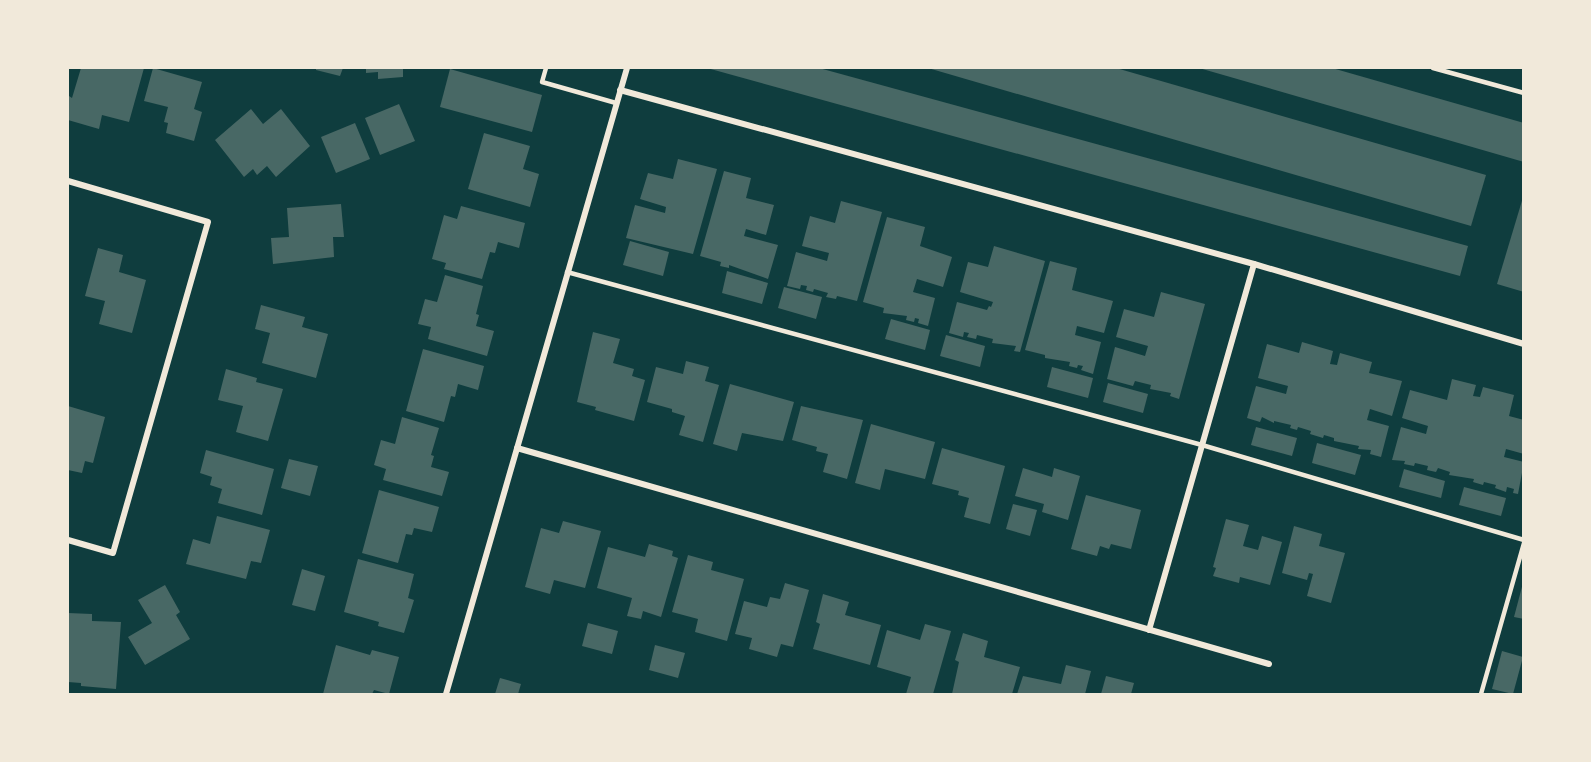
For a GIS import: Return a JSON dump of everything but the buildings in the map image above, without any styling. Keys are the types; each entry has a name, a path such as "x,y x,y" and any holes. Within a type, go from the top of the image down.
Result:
{"street":[{"path":"446,694 627,68"},
{"path":"620,90 1254,264 1524,344"},
{"path":"68,181 208,222 114,553 68,540"},
{"path":"1149,630 1254,264"},
{"path":"517,448 1269,664"}],"lane":[{"path":"546,68 542,82 616,103"},
{"path":"1433,68 1524,93"},
{"path":"567,272 1202,445 1524,542 1481,694"}]}
